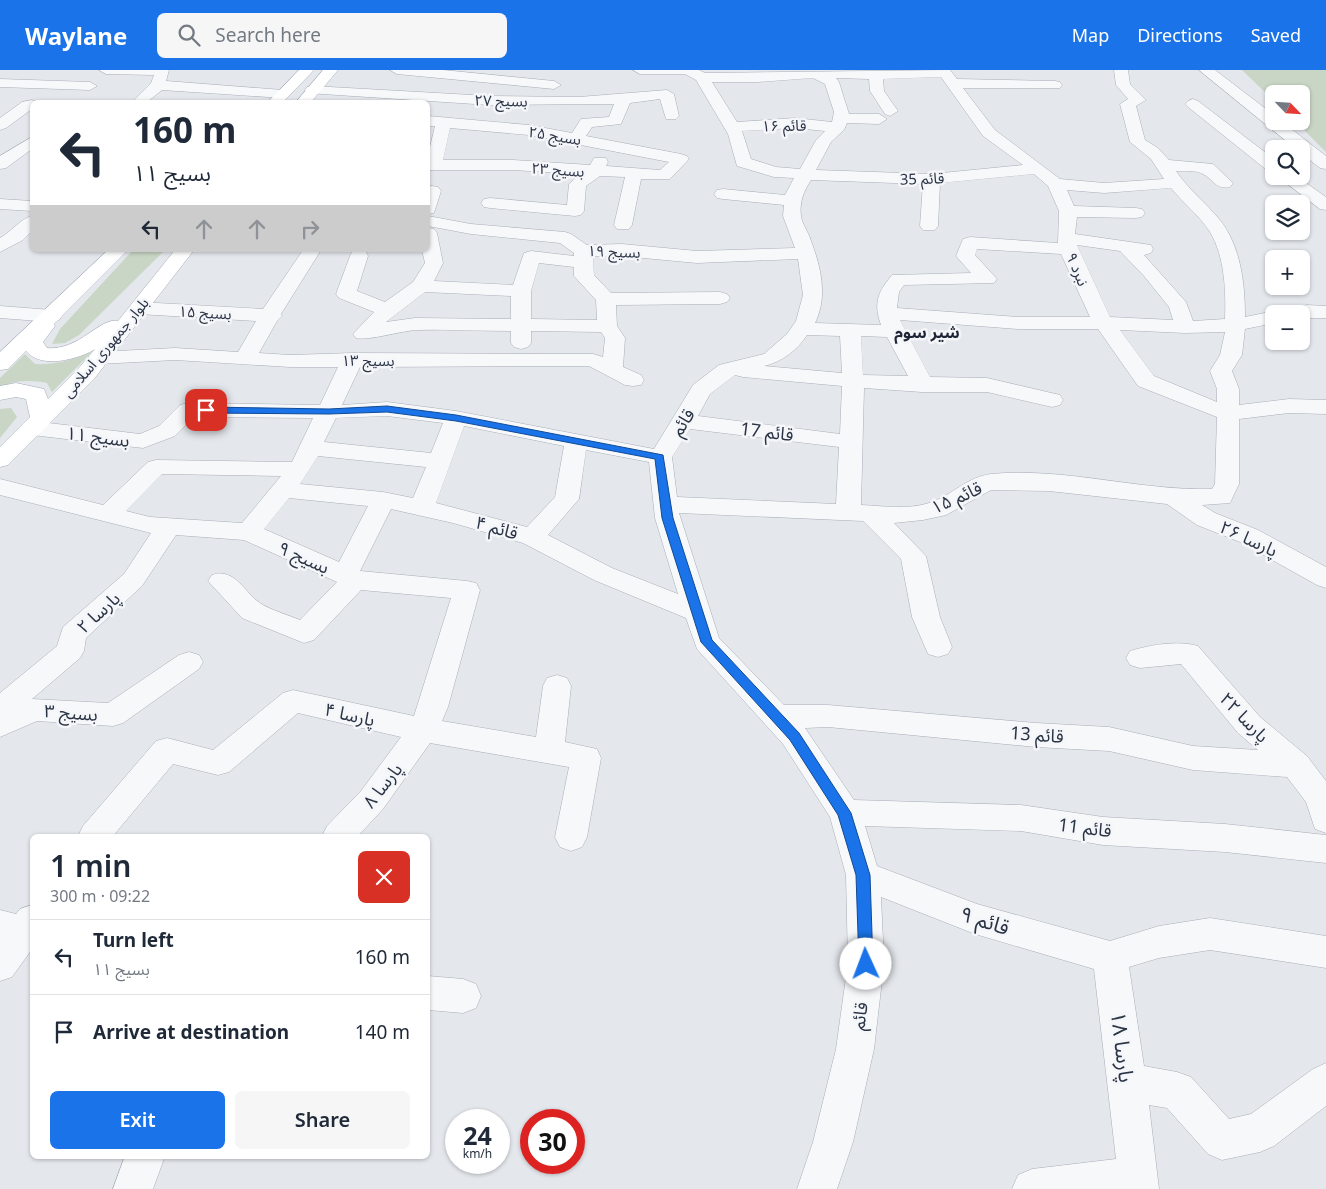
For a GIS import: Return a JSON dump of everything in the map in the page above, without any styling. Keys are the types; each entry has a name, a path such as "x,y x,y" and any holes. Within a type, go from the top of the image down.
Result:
{"main road":[{"path":"279,98 307,70"},
{"path":"304,100 331,70"},
{"path":"0,364 54,315 117,252"},
{"name":"بلوار جمهوری اسلامی","path":"0,460 99,358 183,252"},
{"path":"54,315 32,342 36,352 57,355 82,348 139,308"},
{"path":"0,393 16,390 36,394 37,423"}],"street":[{"path":"72,100 106,70 162,71 158,85 141,100"},
{"path":"396,70 468,73 519,82 568,85"},
{"path":"482,125 501,101 532,70"},
{"path":"640,71 682,70"},
{"path":"1121,70 1123,85 1138,100 1128,104 1138,142 1158,155 1176,183 1220,233 1230,264 1235,294 1235,334 1230,356 1221,371 1228,389 1228,414 1265,407 1310,405 1326,407"},
{"path":"1206,70 1326,164"},
{"path":"724,194 793,201 793,196 818,163 824,140 839,122 842,112 832,82 815,72"},
{"path":"696,73 757,78 815,72 875,72 985,76 1055,85"},
{"name":"قائم ۱۶","path":"730,127 839,122 884,115 876,91 875,72"},
{"path":"447,99 468,73"},
{"path":"696,73 736,134 743,162 774,172 818,163"},
{"path":"947,75 989,133 1038,169 1054,184 1068,210 1136,213"},
{"path":"0,83 90,86"},
{"path":"158,85 279,98"},
{"name":"بسیج ۲۷","path":"312,90 501,101 623,100 667,94 670,116"},
{"path":"577,138 587,122 614,121 623,100"},
{"path":"1193,104 1265,160"},
{"path":"0,125 30,105"},
{"path":"430,166 436,121"},
{"name":"بسیج ۲۵","path":"436,121 529,130 681,159"},
{"path":"471,229 513,166 529,130"},
{"path":"0,164 30,143"},
{"path":"522,182 578,184 596,171 607,144"},
{"name":"بسیج ۲۳","path":"430,166 513,166 664,175 681,159"},
{"path":"850,161 867,164 862,178"},
{"name":"قائم 35","path":"818,163 862,178 932,179 1038,169"},
{"path":"1165,165 1207,168 1224,182"},
{"path":"623,225 634,174"},
{"path":"928,226 932,179"},
{"path":"1054,184 1104,188 1176,183"},
{"path":"498,191 575,211 578,184"},
{"path":"1297,185 1326,206"},
{"path":"430,200 432,191"},
{"name":"قائم","path":"793,201 792,216 811,272 813,295 806,321 795,338 771,358 727,370 701,390 684,421 660,457 668,518 707,642 794,736 844,813 863,875 866,964 855,1049 833,1142 817,1189"},
{"path":"0,204 30,206"},
{"name":"نبرد ۹","path":"1068,210 1067,243 1104,323 1146,381 1228,414"},
{"name":"بسیج ۱۹","path":"430,221 471,229 565,238 582,256 622,250 697,257 806,253"},
{"path":"0,246 17,236 30,223"},
{"path":"327,360 367,331 387,310 421,286 434,263 430,243"},
{"path":"922,385 914,364 890,322 889,291 899,279 987,279 965,256 970,243 1067,243 1148,250"},
{"path":"1126,247 1151,272 1179,306 1185,327"},
{"path":"245,358 309,252"},
{"path":"359,256 346,294 387,310"},
{"path":"521,359 521,291 531,257 582,256 584,276 606,299 607,326 615,338 612,370"},
{"path":"421,286 521,291"},
{"path":"606,299 640,297 670,300 720,298"},
{"name":"بسیج ۱۵","path":"139,308 272,316"},
{"path":"1310,311 1326,312"},
{"path":"0,312 54,315"},
{"path":"801,329 850,330 890,322 1104,323 1185,327 1235,325 1265,319"},
{"path":"367,331 415,324 607,326"},
{"path":"850,330 853,382 851,442 859,514 913,556 926,617 938,648"},
{"name":"بسیج ۱۳","path":"99,358 175,354 327,360 593,360 632,380"},
{"path":"248,532 306,459 353,359"},
{"path":"727,370 853,382 987,385 1052,400"},
{"name":"بسیج ۱۱","path":"37,423 142,441 167,431 188,410 329,412 387,409 456,418 660,457"},
{"name":"قائم ۱۵","path":"666,504 900,515 937,508 966,491 988,482 1033,481 1173,497 1222,496 1227,484 1228,414"},
{"path":"422,508 456,418"},
{"name":"قائم 17","path":"684,421 851,442"},
{"path":"532,537 567,500 576,442"},
{"path":"108,515 156,467 306,459 440,461"},
{"name":"بسیج ۹","path":"0,487 150,525 248,532 350,578 467,590 433,707 423,730"},
{"name":"قائم ۴","path":"283,490 383,500 456,514 532,537 603,574 697,612"},
{"name":"پارسا ۲۶","path":"1173,497 1206,519 1250,536 1326,579"},
{"path":"221,581 252,611 304,633 350,578 383,500"},
{"name":"پارسا ۲","path":"0,710 70,651 73,634 133,580 169,526"},
{"name":"پارسا ۲۲","path":"1140,658 1188,653 1249,725 1296,765 1325,806"},
{"name":"بسیج ۳","path":"0,725 34,710 113,715 189,662"},
{"path":"549,752 557,686"},
{"name":"پارسا ۴","path":"96,834 167,750 218,762 293,701 423,730 586,758 571,837"},
{"name":"قائم 13","path":"776,717 828,716 1036,735 1109,739 1193,758 1296,765"},
{"name":"پارسا ۸","path":"340,834 372,800 423,730"},
{"name":"قائم 11","path":"844,813 1021,818 1104,830 1225,838 1326,849"},
{"name":"قائم ۹","path":"863,875 975,919 1110,957"},
{"path":"0,965 22,928"},
{"path":"1110,957 1159,942 1210,934 1326,952"},
{"name":"پارسا ۱۸","path":"1110,957 1139,1183"},
{"path":"430,993 463,996"},
{"path":"1127,1082 1177,1091 1222,1140 1260,1132 1326,1082"},
{"path":"133,1189 144,1159"},
{"path":"1032,1189 1139,1183"}],"green space":[{"path":"1242,70 1326,70 1326,152 1304,130 1310,130 1310,85 1265,85 1265,92"},
{"path":"131,252 163,252 79,335 65,343 52,344 60,329"},
{"path":"92,352 52,392 47,383 35,381 18,382 0,387 0,378 25,354 35,364 50,364"},
{"path":"11,408 17,417 0,438 0,409"}],"district":[{"name":"شیر سوم","path":"927,332"}],"route":[{"path":"206,410 329,412 387,409 456,418 660,457 668,518 707,642 794,736 844,813 863,875 866,964"}]}
